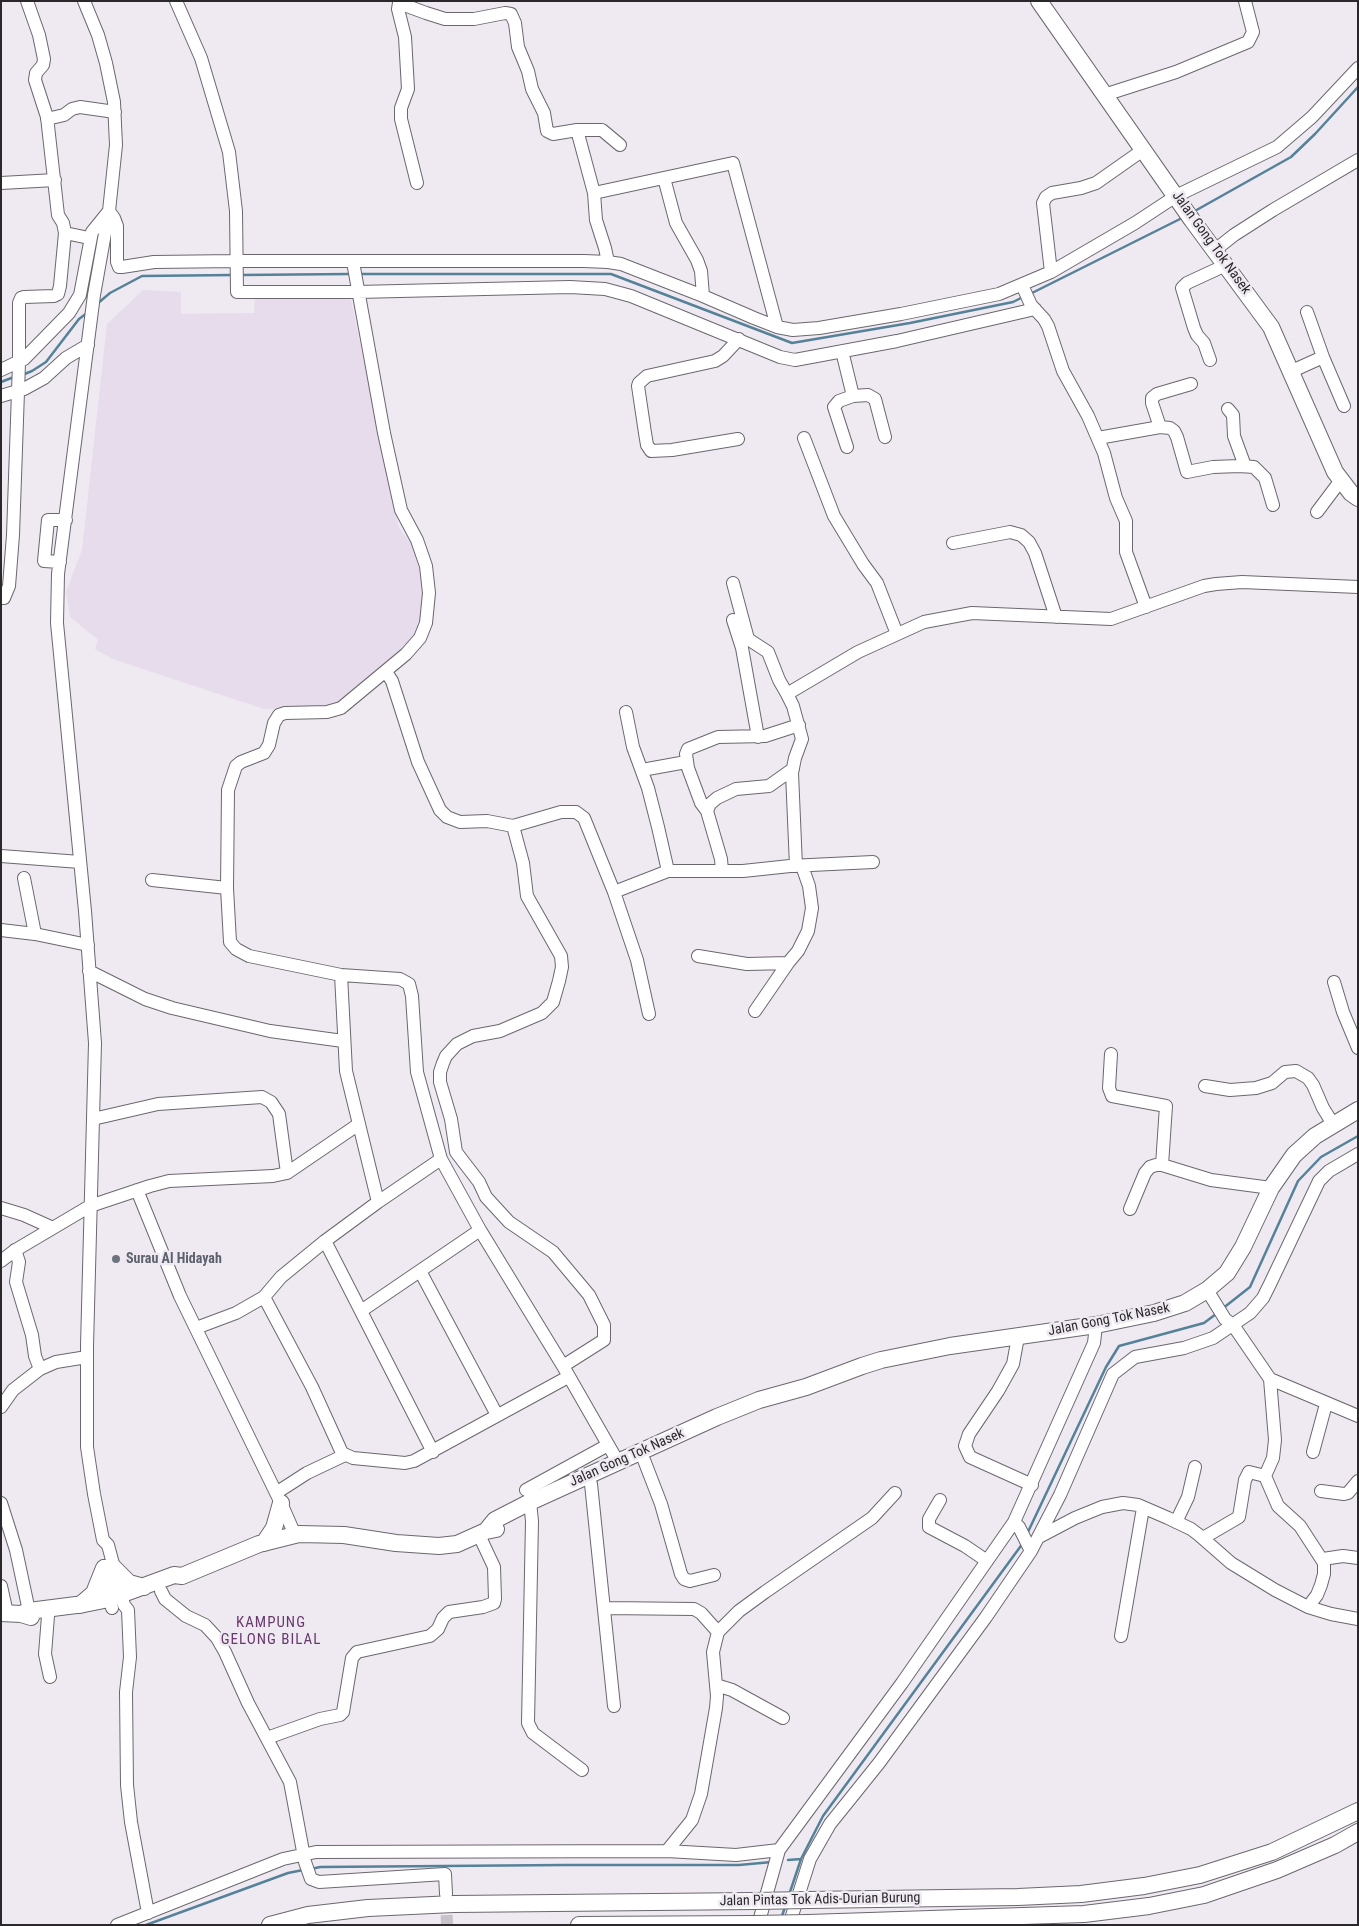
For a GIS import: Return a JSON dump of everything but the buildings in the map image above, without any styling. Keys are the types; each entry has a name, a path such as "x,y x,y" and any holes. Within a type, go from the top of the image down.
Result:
{"main road":[{"name":"Jalan Gong Tok Nasek","path":"1038,1 1192,220 1272,327 1335,472 1340,480 1358,498"},
{"name":"Jalan Gong Tok Nasek","path":"530,1501 591,1484 734,1410 881,1360 950,1346 1096,1325 1172,1308 1210,1297 1234,1262 1271,1188 1294,1155 1309,1141 1333,1124 1358,1110"},
{"name":"Jalan Gong Tok Nasek","path":"15,1613 117,1602 144,1587 174,1576 182,1576 264,1543 294,1535 344,1535 439,1546 457,1544 482,1533 495,1520 530,1501 626,1465 761,1407 774,1397"},
{"path":"264,1543 274,1528 279,1498"},
{"path":"80,1605 94,1593 108,1567 129,1583 144,1587"},
{"name":"Jalan Gong Tok Nasek","path":"15,1613 30,1616 48,1616 84,1613 117,1602 161,1591 176,1584 182,1576"},
{"name":"Jalan Pintas Tok Adis-Durian Burung","path":"270,1925 337,1910 454,1904 1018,1897 1081,1894 1144,1886 1200,1875 1272,1852 1358,1811"},
{"name":"Jalan Pintas Tok Adis-Durian Burung","path":"579,1925 756,1924 1084,1914 1149,1906 1204,1895 1277,1870 1335,1845 1358,1832"}],"street":[{"path":"1,598 4,598 9,586 14,535 20,300 24,296 56,295 61,282 65,233 62,223 58,218 47,119 35,80 36,73 43,65 44,59 39,35 26,1"},
{"path":"84,1 106,63 115,112 116,145 109,211 94,295 60,562 56,623 88,945 95,1043 87,1357 87,1447 103,1540 108,1545 108,1567 117,1602 128,1610 130,1657 126,1692 127,1785 131,1822 148,1913"},
{"path":"176,1 202,58 229,152 236,206 237,292 597,288 631,296 786,359 805,359 1033,307"},
{"path":"1104,95 1176,72 1248,42 1254,32 1245,1"},
{"path":"417,182 401,119 401,108 408,89 405,37 398,12 400,2 445,19 511,14 515,23 518,47 528,71 532,89 544,113 547,131 553,134 578,130 602,130 620,145"},
{"path":"109,211 117,226 117,262 119,267 154,262 236,261 608,262 621,264 777,327 793,330 819,328 989,296 1022,286 1051,272 1177,198 1277,147 1312,117 1358,68"},
{"path":"47,119 64,115 80,106 115,112"},
{"path":"578,130 594,193 596,220 606,248 608,262"},
{"path":"1051,272 1043,203 1046,197 1052,193 1082,188 1096,183 1143,150"},
{"path":"1215,250 1234,235 1273,210 1358,160"},
{"path":"594,193 733,162 777,327"},
{"path":"664,178 676,223 701,270 703,296"},
{"path":"1,183 55,180"},
{"path":"1,370 19,364 70,313 80,295 90,238 96,225 109,211"},
{"path":"65,233 90,238"},
{"path":"353,262 384,433 401,510 417,540 426,566 428,611 423,632 406,654 386,672 335,710 279,715 274,724 269,745 264,753 241,762 236,766 228,790 226,888 229,938 232,946 250,956 341,975 400,979 409,984 412,996 417,1072 441,1160 480,1230 566,1371 608,1445 661,1504 684,1579 690,1581 714,1575"},
{"path":"1210,360 1204,343 1194,328 1182,288 1187,283 1226,264"},
{"path":"61,282 83,281"},
{"path":"1022,286 1033,307 1048,326 1063,371 1084,407 1098,438 1109,469 1116,498 1126,521 1126,552 1146,607"},
{"path":"1307,312 1323,357 1344,406"},
{"path":"716,330 723,356"},
{"path":"738,339 723,356 715,361 646,376 638,386 649,450 653,452 738,439"},
{"path":"1,396 44,378 66,358 88,345"},
{"path":"842,351 853,396"},
{"path":"1292,371 1323,357"},
{"path":"1160,427 1152,398 1157,394 1191,384"},
{"path":"847,447 834,407 853,396 868,395 875,399 885,437"},
{"path":"1228,409 1233,415 1234,436 1240,448 1245,466"},
{"path":"1098,438 1160,427 1170,428 1174,431 1187,472 1213,467 1245,466 1258,469 1265,478 1273,505"},
{"path":"804,438 834,516 863,564 877,583 897,634"},
{"path":"1317,512 1340,480"},
{"path":"953,543 1010,532 1021,534 1029,542 1035,553 1056,617"},
{"path":"733,583 748,639 768,652 778,680 787,694 799,725 802,742 792,769 799,866 809,886 812,908 805,940 755,1011"},
{"path":"787,694 858,652 924,622 972,613 1111,619 1204,586 1224,583 1358,587"},
{"path":"733,620 742,648 758,737"},
{"path":"386,672 392,681 410,744 440,810 453,821 487,820 513,826 561,812 581,815 584,818 614,892 637,960 649,1014"},
{"path":"626,712 633,746 642,770 658,827 668,872"},
{"path":"722,871 721,859 707,811 701,803 686,762 688,749 723,736 758,737 799,725"},
{"path":"642,770 686,762"},
{"path":"707,811 710,804 717,798 736,790 769,786 792,769"},
{"path":"264,1297 312,1387 342,1452 353,1458 405,1463 414,1461 497,1415 566,1371 604,1340 604,1325 589,1295 553,1252 509,1222 486,1197 476,1179 456,1152 451,1119 440,1082 440,1072 446,1056 457,1044 473,1036 500,1031 542,1013 553,1002 559,981 562,968 561,956 527,896 523,863 513,826"},
{"path":"1,856 80,862"},
{"path":"614,892 668,872 743,871 874,862"},
{"path":"24,878 34,934"},
{"path":"152,880 226,888"},
{"path":"1,930 34,934 88,945"},
{"path":"698,956 746,964 788,963"},
{"path":"89,971 145,999 172,1008 270,1031 343,1041"},
{"path":"341,975 346,1071 378,1202"},
{"path":"1334,982 1343,1012 1358,1048"},
{"path":"1112,1054 1109,1088 1112,1096 1166,1106 1162,1165"},
{"path":"1205,1086 1230,1090 1256,1088 1272,1083 1288,1070 1296,1071 1308,1078 1313,1085 1323,1108 1333,1124"},
{"path":"93,1119 158,1104 262,1097 271,1102 279,1114 287,1173"},
{"path":"1,1260 90,1206 137,1190 169,1181 273,1176 287,1173 359,1124"},
{"path":"789,1925 810,1859 830,1824 885,1755 986,1617 1032,1544 1060,1495 1113,1374 1135,1357 1184,1348 1221,1334 1229,1322 1255,1308 1263,1298 1319,1181 1329,1171 1358,1154"},
{"path":"196,1328 236,1313 264,1297 281,1277 325,1241 378,1202 441,1160"},
{"path":"1130,1209 1145,1173 1150,1167 1162,1165 1211,1180 1271,1188"},
{"path":"137,1190 180,1296 279,1498 294,1535"},
{"path":"1,1208 14,1211 53,1228"},
{"path":"361,1311 480,1230"},
{"path":"325,1241 433,1452"},
{"path":"15,1250 19,1262 16,1282 32,1335 35,1356 40,1368"},
{"path":"420,1271 497,1415"},
{"path":"1210,1297 1270,1379 1358,1416"},
{"path":"756,1924 779,1850 902,1683 987,1561 1016,1525 1094,1343 1096,1325"},
{"path":"1018,1337 1013,1364 998,1391 969,1434 965,1446 970,1457 1032,1485"},
{"path":"1,1407 13,1390 40,1368 56,1362 87,1357"},
{"path":"1265,1476 1273,1458 1275,1440 1270,1379"},
{"path":"1313,1452 1326,1404"},
{"path":"582,1770 533,1733 528,1723 530,1501 608,1445"},
{"path":"279,1498 307,1473 345,1455"},
{"path":"1176,1522 1188,1497 1195,1467"},
{"path":"1203,1538 1239,1517 1245,1480 1249,1472 1265,1476 1281,1511 1296,1522 1322,1559 1325,1568 1317,1595 1308,1607"},
{"path":"1321,1491 1344,1494 1348,1493 1358,1482"},
{"path":"591,1484 614,1706"},
{"path":"667,1851 692,1820 698,1806 716,1708 713,1652 718,1632 739,1612 765,1592 872,1518 896,1493"},
{"path":"940,1500 929,1519 928,1528 965,1546 987,1561"},
{"path":"1,1503 16,1550 15,1613"},
{"path":"1032,1544 1075,1518 1102,1507 1123,1503 1143,1508 1176,1522 1203,1538 1223,1557 1308,1607 1358,1619"},
{"path":"1121,1636 1143,1508"},
{"path":"1016,1525 1032,1544"},
{"path":"268,1738 320,1719 340,1715 343,1712 352,1658 357,1652 430,1636 438,1629 443,1618 449,1612 483,1607 494,1603 496,1599 494,1567 482,1533"},
{"path":"1322,1559 1343,1556 1358,1558"},
{"path":"1,1586 15,1613"},
{"path":"161,1591 165,1599 186,1616 205,1625 217,1638 248,1704 290,1782 309,1876 314,1881 319,1882 445,1874 446,1894"},
{"path":"605,1608 694,1609 701,1613 718,1632"},
{"path":"48,1616 45,1654 50,1677"},
{"path":"716,1685 732,1690 783,1718"},
{"path":"118,1925 284,1859 357,1851 667,1851 736,1855 779,1850"}],"shaded area":[{"path":"143,290 181,292 181,314 254,313 255,293 350,295 399,528 412,544 423,581 419,632 395,661 330,707 264,709 113,659 95,649 98,640 70,617 66,592 82,550 107,324"}],"waterway":[{"path":"1193,212 1291,157 1358,87"},
{"path":"1030,294 1184,217"},
{"path":"241,275 350,274"},
{"path":"358,274 611,274 792,343 910,323 1013,302 1023,297"},
{"path":"97,304 110,293 142,276 233,275"},
{"path":"22,375 46,362 79,319 87,313"},
{"path":"1,382 14,377"},
{"path":"1222,1309 1250,1287 1298,1181 1321,1157 1358,1136"},
{"path":"1027,1534 1106,1367 1119,1346 1204,1323 1216,1314"},
{"path":"789,1895 801,1859 823,1816 1023,1543"},
{"path":"788,1860 801,1859"},
{"path":"311,1869 320,1867 739,1865 772,1862"},
{"path":"146,1925 288,1873 303,1870"},
{"path":"781,1919 785,1907"}],"tunnel":[{"path":"446,1897 447,1925"}],"place":[{"name":"Surau Al Hidayah","path":"116,1259"}],"district":[{"name":"KAMPUNG GELONG BILAL","path":"271,1632"}]}
